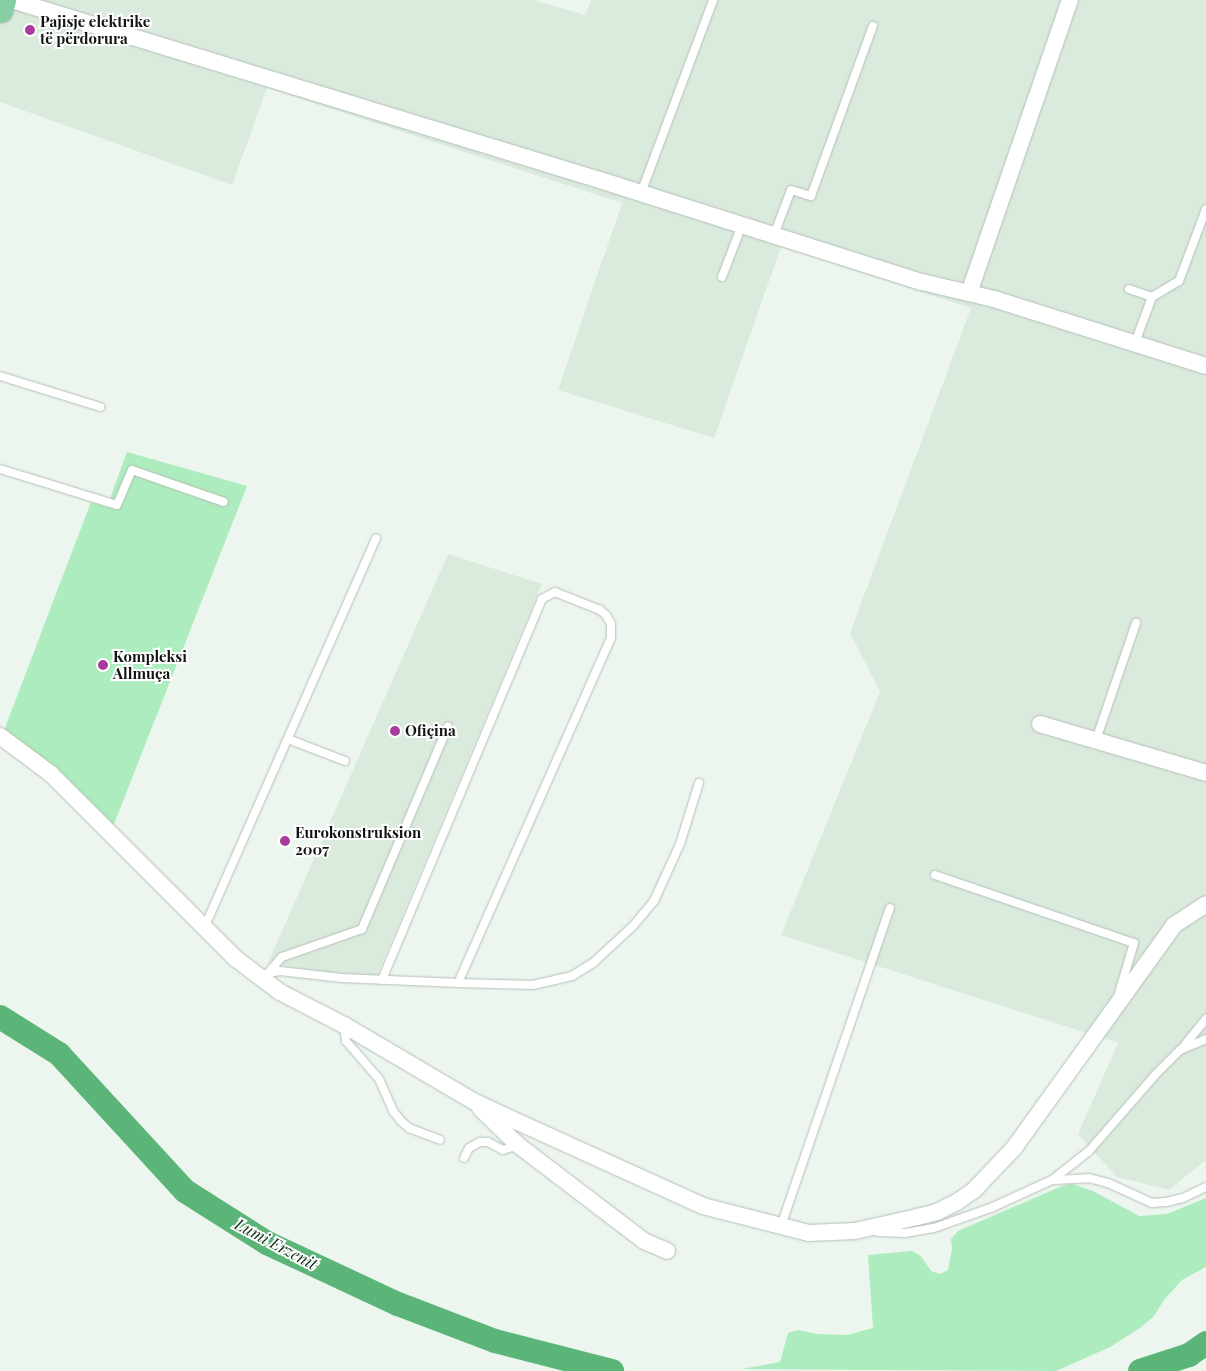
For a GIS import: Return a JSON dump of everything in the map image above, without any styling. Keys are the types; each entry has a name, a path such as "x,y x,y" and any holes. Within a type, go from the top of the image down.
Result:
{"street":[{"path":"969,293 1070,0"},
{"path":"11,4 641,193 922,282 969,293 1206,366"},
{"path":"1040,724 1206,773"},
{"path":"0,736 51,774 205,926 280,992 344,1025 473,1102 703,1206 780,1228 809,1233 855,1231 937,1212 957,1202 974,1190 1014,1148 1174,925 1206,904"},
{"path":"473,1102 518,1145 644,1241 667,1251"}],"lane":[{"path":"641,193 713,0"},
{"path":"774,234 791,190 811,196 873,26"},
{"path":"1135,343 1152,297 1179,281 1206,209"},
{"path":"722,277 742,225"},
{"path":"1129,289 1152,297"},
{"path":"0,376 100,407"},
{"path":"0,469 117,505 132,470 224,502"},
{"path":"205,926 376,538"},
{"path":"382,980 538,605 548,594 555,592 606,615 612,632 611,638 458,983"},
{"path":"1096,740 1136,623"},
{"path":"262,975 282,957 362,929 448,726"},
{"path":"288,739 345,761"},
{"path":"262,975 280,971 342,978 533,985 572,976 593,963 633,926 654,901 680,844 698,783"},
{"path":"935,875 1134,943 1114,1010"},
{"path":"780,1228 890,908"},
{"path":"855,1231 905,1233 934,1228 993,1207 1052,1180 1089,1151 1206,1019"},
{"path":"344,1025 346,1041 379,1079 393,1111 401,1121 409,1128 440,1140"},
{"path":"1180,1050 1206,1040"},
{"path":"464,1158 469,1148 480,1142 488,1142 503,1150 518,1145"},
{"path":"1052,1180 1073,1177 1089,1178 1108,1183 1152,1203 1183,1198 1206,1187"}],"shaded area":[{"path":"4,0 533,0 585,15 591,0 1206,0 1206,1160 1169,1190 1117,1177 1078,1134 1118,1043 781,935 880,692 850,633 971,308 781,247 714,438 558,390 622,203 267,88 232,185 0,102 0,11"},
{"path":"448,554 542,584 376,978 325,973 268,963"}],"green space":[{"name":"Kompleksi Allmuça","path":"127,452 247,486 112,829 3,733 91,502 107,507"},
{"path":"1072,1184 1093,1191 1139,1216 1167,1214 1206,1198 1206,1267 1182,1280 1164,1300 1154,1316 1140,1328 1110,1347 1056,1371 742,1369 780,1362 788,1333 798,1330 817,1334 847,1335 873,1328 868,1255 912,1251 921,1256 931,1271 940,1274 948,1270 952,1248 951,1239 958,1231 1062,1186"}],"waterway":[{"name":"Lumi Erzenit","path":"0,1017 59,1054 185,1191 267,1243 398,1304 495,1341 612,1371"},
{"name":"Lumi Erzenit","path":"1140,1371 1189,1355 1206,1343"}],"place":[{"name":"Pajisje elektrike të përdorura","path":"30,30"},
{"name":"Kompleksi Allmuça","path":"103,665"},
{"name":"Ofiçina","path":"395,731"},
{"name":"Eurokonstruksion 2007","path":"285,841"}]}
